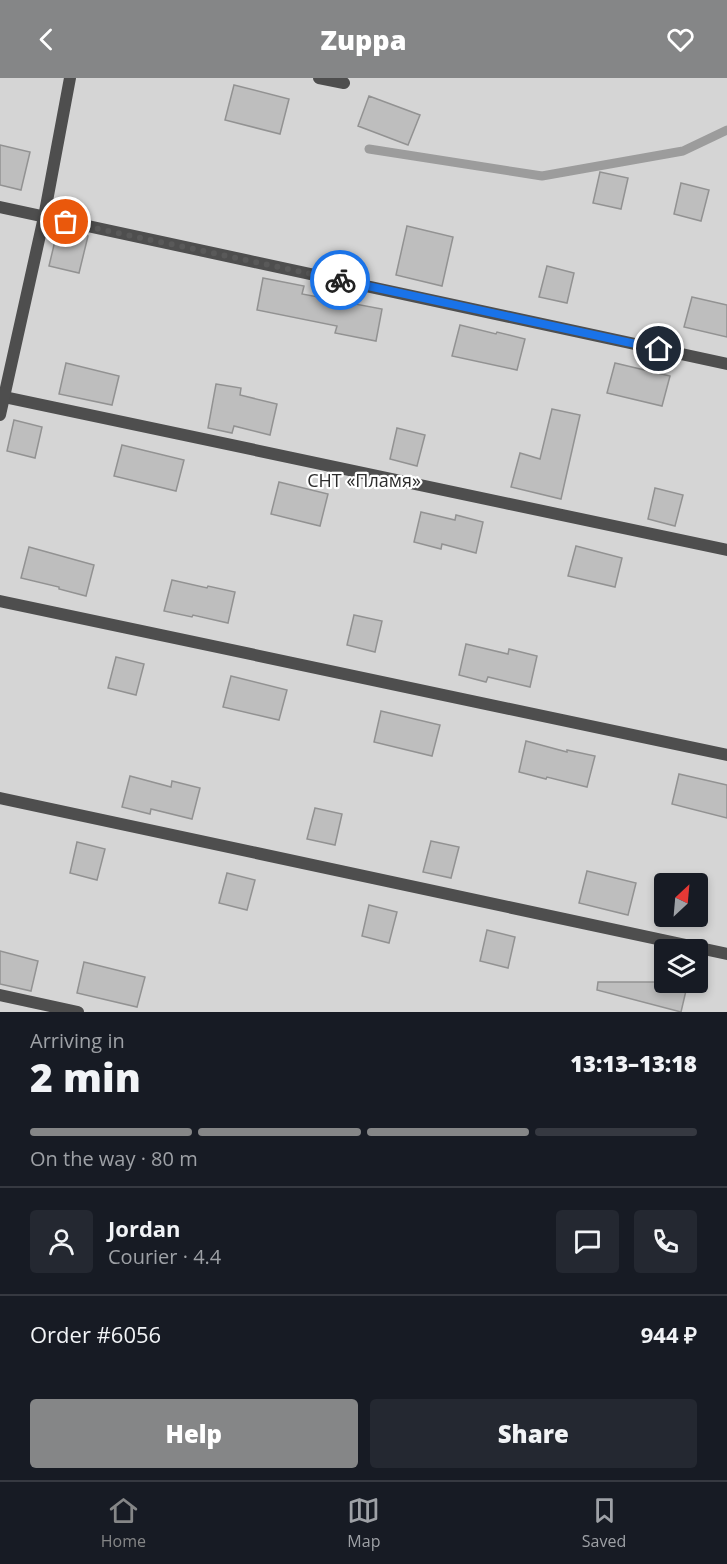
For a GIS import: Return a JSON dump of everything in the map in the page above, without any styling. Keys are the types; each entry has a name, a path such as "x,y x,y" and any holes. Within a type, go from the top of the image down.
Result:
{"street":[{"path":"0,415 2,396 44,217 70,78"},
{"path":"319,78 344,84"},
{"path":"0,207 727,364"},
{"path":"2,396 727,550"},
{"path":"0,601 727,755"},
{"path":"0,798 727,954"},
{"path":"0,995 78,1012"}],"green space":[{"name":"СНТ «Пламя»","path":"0,78 727,78 727,1012 0,1012"}],"building":[{"path":"234,85 289,99 280,134 225,120"},
{"path":"369,96 420,115 408,145 358,126"},
{"path":"0,145 30,152 21,190 0,185"},
{"path":"600,172 628,178 621,209 593,203"},
{"path":"681,183 709,190 701,221 674,214"},
{"path":"407,226 453,237 442,286 396,275"},
{"path":"58,228 88,236 79,273 49,266"},
{"path":"547,266 574,273 567,303 539,297"},
{"path":"263,278 304,286 302,294 382,309 376,341 335,333 337,326 257,310"},
{"path":"692,297 727,305 727,337 684,327"},
{"path":"460,325 525,339 517,370 452,356"},
{"path":"66,363 119,376 112,405 59,394"},
{"path":"615,363 670,376 662,406 607,393"},
{"path":"216,384 241,388 240,395 277,404 270,435 234,426 232,433 208,428"},
{"path":"552,409 580,415 561,499 511,487 520,453 540,459"},
{"path":"14,420 42,427 35,458 7,451"},
{"path":"397,428 425,435 417,466 390,459"},
{"path":"122,445 184,460 176,491 114,476"},
{"path":"279,482 328,494 320,526 271,514"},
{"path":"655,488 683,495 675,526 648,519"},
{"path":"421,512 455,520 456,515 483,522 476,553 442,544 441,549 414,542"},
{"path":"576,546 622,558 615,587 568,576"},
{"path":"29,547 94,565 86,596 21,578"},
{"path":"172,580 235,592 228,623 164,611"},
{"path":"354,615 382,621 375,652 347,645"},
{"path":"466,644 508,654 509,649 537,656 530,687 488,677 486,682 459,675"},
{"path":"116,657 144,664 136,695 108,688"},
{"path":"231,676 287,690 279,720 223,707"},
{"path":"381,711 440,725 432,756 374,742"},
{"path":"526,741 567,752 567,750 595,756 587,787 519,772"},
{"path":"679,774 727,785 727,818 672,804"},
{"path":"130,776 171,787 172,781 200,788 192,819 151,809 150,814 122,807"},
{"path":"315,808 342,814 335,845 307,839"},
{"path":"431,841 459,847 451,878 423,872"},
{"path":"77,842 105,849 97,880 70,873"},
{"path":"587,871 636,883 628,915 579,903"},
{"path":"227,873 255,880 247,910 219,903"},
{"path":"369,905 397,912 389,943 362,936"},
{"path":"487,930 515,937 508,968 480,961"},
{"path":"0,951 38,961 31,991 0,984"},
{"path":"84,962 145,977 137,1007 77,993"},
{"path":"598,982 654,982 654,993 685,993 681,1012 597,990"}],"waterway":[{"path":"369,149 542,176 683,151 727,130"}],"way so far":[{"path":"66,222 340,280"}],"route":[{"path":"340,280 659,349"}]}
